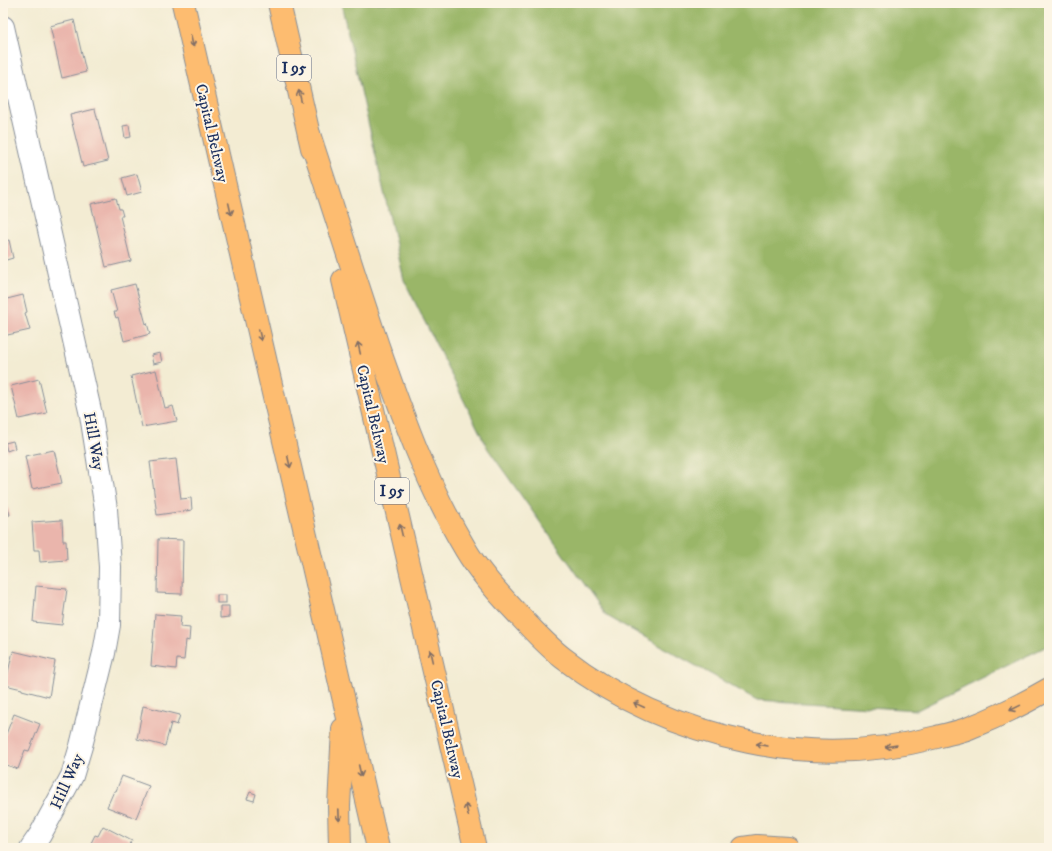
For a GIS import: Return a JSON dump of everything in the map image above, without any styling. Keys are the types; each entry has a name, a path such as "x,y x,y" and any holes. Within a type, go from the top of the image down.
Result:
{"highway":[{"name":"Capital Beltway","path":"183,3 378,848"},
{"name":"Capital Beltway","path":"279,3 475,848"},
{"path":"309,134 356,280 405,422 420,460 442,506 467,552 496,592 561,657 597,682 632,702 678,723 718,736 766,746 814,751 862,750 910,744 966,729 1017,708 1049,689"},
{"path":"340,848 339,806 345,706"},
{"path":"743,848 757,846 788,848"}],"street":[{"name":"Hill Way","path":"3,27 91,415 106,509 110,567 109,625 104,653 81,746 72,776 40,835 31,848"}],"green space":[{"path":"341,3 1049,3 1049,645 917,710 757,700 607,616 488,449 404,280"}],"building":[{"path":"74,20 86,72 62,78 50,26"},
{"path":"95,109 108,161 83,167 70,115"},
{"path":"129,125 131,137 125,138 123,126"},
{"path":"137,174 142,192 127,196 122,178"},
{"path":"116,198 123,216 120,216 131,261 106,267 91,204"},
{"path":"3,237 5,241 9,240 13,258 3,261"},
{"path":"135,284 150,334 124,341 118,317 116,318 114,312 117,312 111,290"},
{"path":"23,295 27,312 25,313 30,330 3,336 3,300"},
{"path":"160,353 162,362 153,364 151,355"},
{"path":"156,370 165,408 173,406 177,421 142,427 131,376"},
{"path":"39,379 47,413 19,419 11,386"},
{"path":"13,441 15,448 7,451 5,443"},
{"path":"54,450 62,483 32,489 25,456"},
{"path":"176,459 181,499 191,498 192,510 157,515 150,462"},
{"path":"8,508 10,515 3,516 3,509"},
{"path":"62,520 63,541 66,541 67,560 40,562 39,550 34,550 32,522"},
{"path":"158,539 183,540 182,594 157,593"},
{"path":"36,586 67,589 62,625 33,622"},
{"path":"217,595 226,595 226,603 217,603"},
{"path":"220,606 229,606 229,617 220,618"},
{"path":"155,614 181,616 180,627 190,628 189,641 186,640 184,660 177,659 176,669 151,666"},
{"path":"13,651 55,661 49,697 5,685"},
{"path":"143,706 180,715 177,725 171,723 165,746 137,739"},
{"path":"14,714 40,724 29,751 25,750 18,769 3,764 3,733 6,734"},
{"path":"122,776 149,786 136,818 107,807"},
{"path":"250,792 256,794 254,801 247,799"},
{"path":"103,826 132,841 128,848 94,848 95,845 91,843 95,835 98,836"}]}
